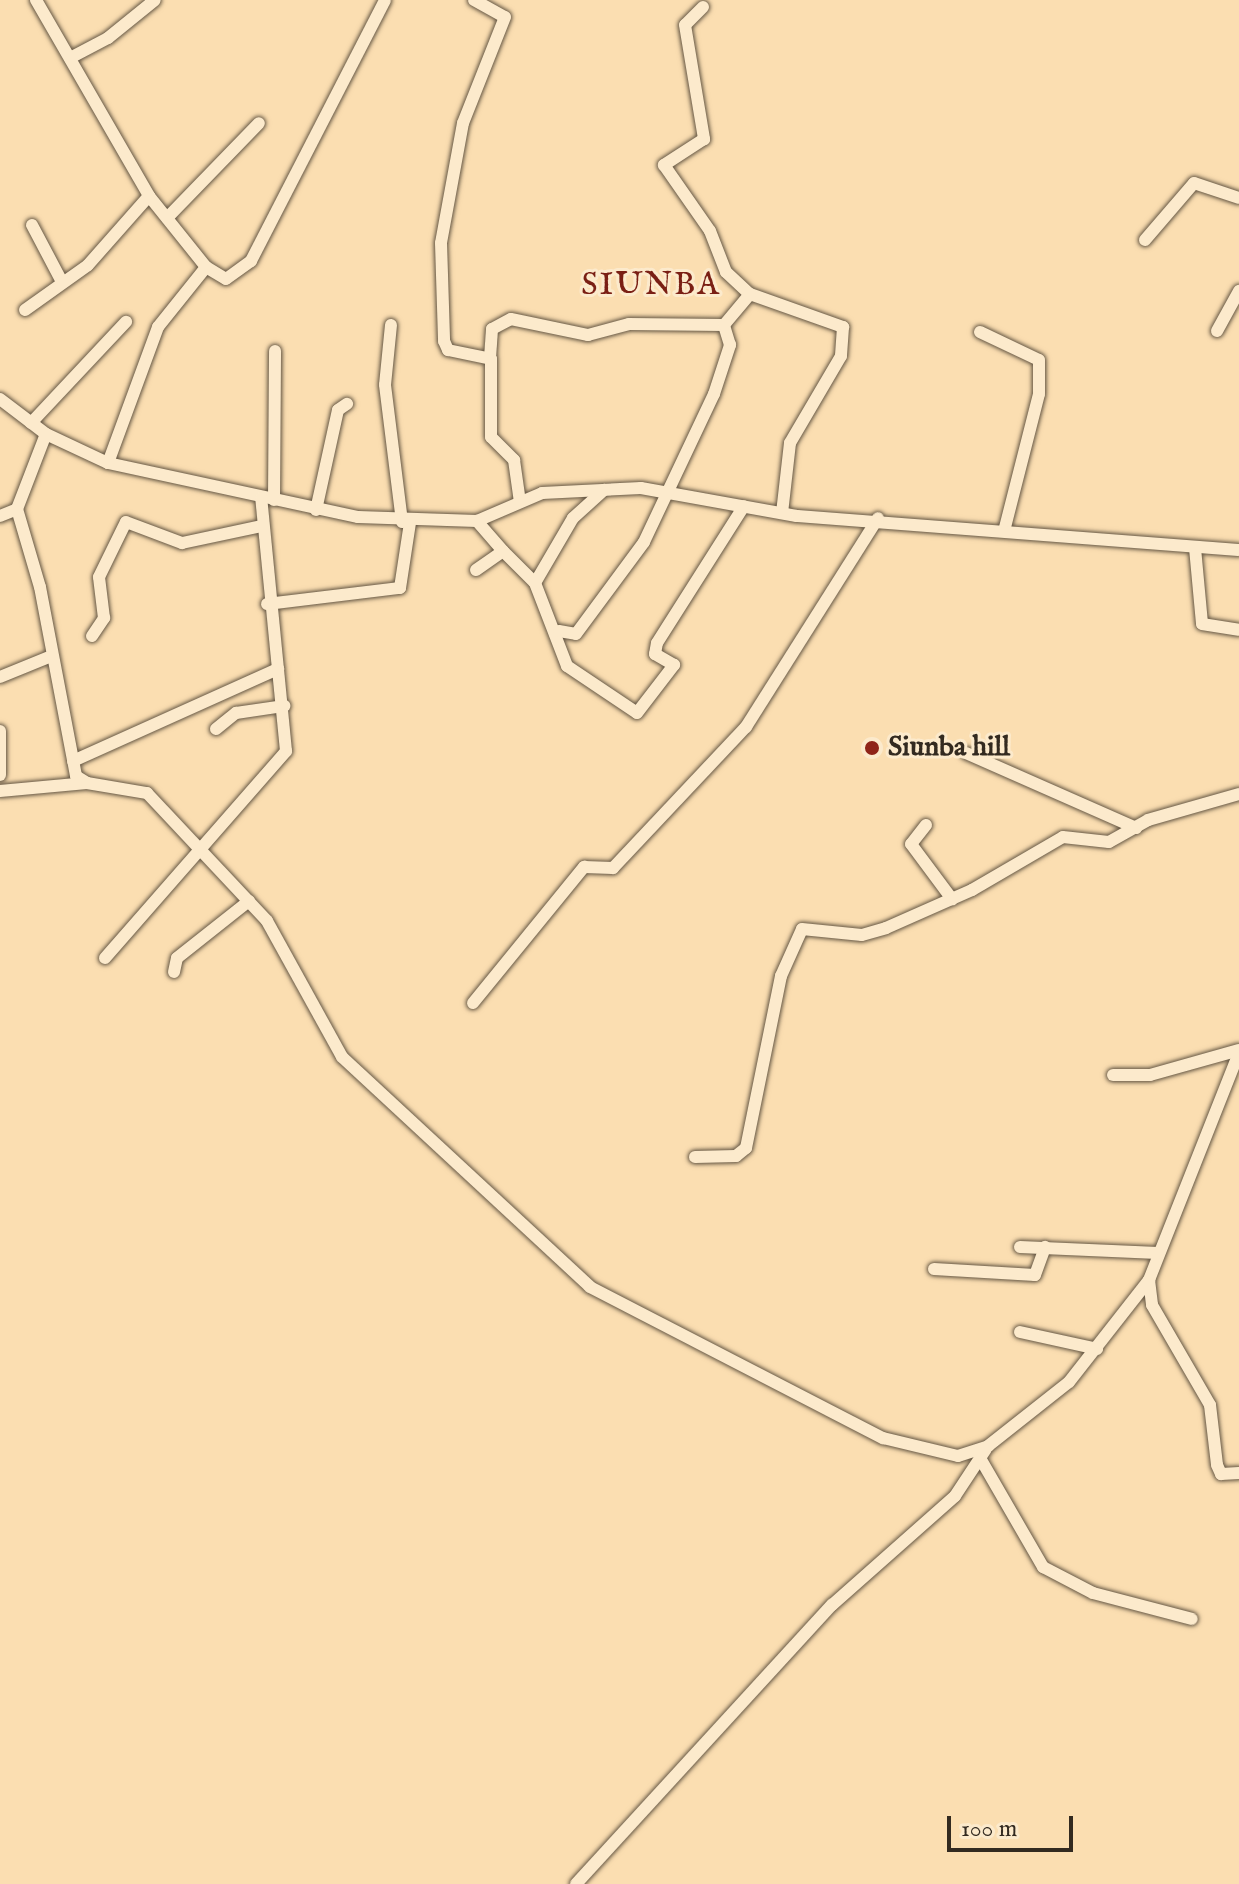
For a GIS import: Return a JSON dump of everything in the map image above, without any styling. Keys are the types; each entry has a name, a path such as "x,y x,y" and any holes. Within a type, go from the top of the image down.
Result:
{"street":[{"path":"36,0 149,196 206,267 226,279 251,261 385,0"},
{"path":"70,58 108,38 155,0"},
{"path":"474,0 505,17 463,123 441,243 444,341 456,353 490,358"},
{"path":"703,7 685,25 704,139 664,165 710,231 726,272 750,294 843,327 841,356 790,443 782,513"},
{"path":"167,218 259,123"},
{"path":"1145,240 1194,183 1239,198"},
{"path":"25,310 62,282 149,196"},
{"path":"32,225 62,282"},
{"path":"108,463 158,327 206,267"},
{"path":"1217,331 1239,291"},
{"path":"724,325 750,294"},
{"path":"520,502 514,460 491,437 492,329 511,319 588,335 629,324 724,325"},
{"path":"31,423 126,322"},
{"path":"267,604 400,588 406,522 385,385 391,325"},
{"path":"559,631 576,634 644,542 714,394 730,345 724,325"},
{"path":"980,332 1039,360 1039,394 1004,531"},
{"path":"105,958 284,754 284,706 267,604 262,526 267,499 275,351"},
{"path":"0,399 46,434 108,463 316,510 406,522 477,521 542,493 604,490 666,492 782,513 878,518 1239,550"},
{"path":"316,510 338,410 347,404"},
{"path":"46,434 17,509 40,587 49,657 73,761 87,783"},
{"path":"535,583 573,518 604,490"},
{"path":"477,521 535,583 559,631 574,674 637,713 674,665 655,654 657,643 744,506"},
{"path":"0,516 17,509"},
{"path":"473,1003 584,867 613,868 746,727 878,518"},
{"path":"92,636 104,618 99,577 126,522 182,543 262,526"},
{"path":"1195,548 1202,624 1239,630"},
{"path":"476,570 503,551"},
{"path":"0,677 49,657"},
{"path":"73,761 278,669"},
{"path":"216,729 236,713 284,706"},
{"path":"0,731 0,775"},
{"path":"966,753 1136,828"},
{"path":"0,791 87,783 147,793 249,901 342,1057 590,1287 883,1438 958,1456 984,1452"},
{"path":"695,1157 736,1156 746,1148 781,976 802,929 862,935 952,899 1063,837 1109,842 1136,828 1239,794"},
{"path":"926,825 911,844 952,899"},
{"path":"174,972 177,958 249,901"},
{"path":"576,1884 832,1605 955,1496 984,1452 1069,1382 1097,1349 1149,1280 1239,1051"},
{"path":"1113,1075 1150,1075 1239,1051"},
{"path":"1020,1247 1158,1253"},
{"path":"934,1269 1035,1275 1045,1247"},
{"path":"1149,1280 1157,1317 1210,1405 1217,1465 1221,1474 1239,1473"},
{"path":"1020,1332 1097,1349"},
{"path":"984,1452 1043,1567 1093,1593 1192,1619"}],"place":[{"name":"Siunba hill","path":"872,748"}],"district":[{"name":"SIUNBA","path":"651,286"}]}
